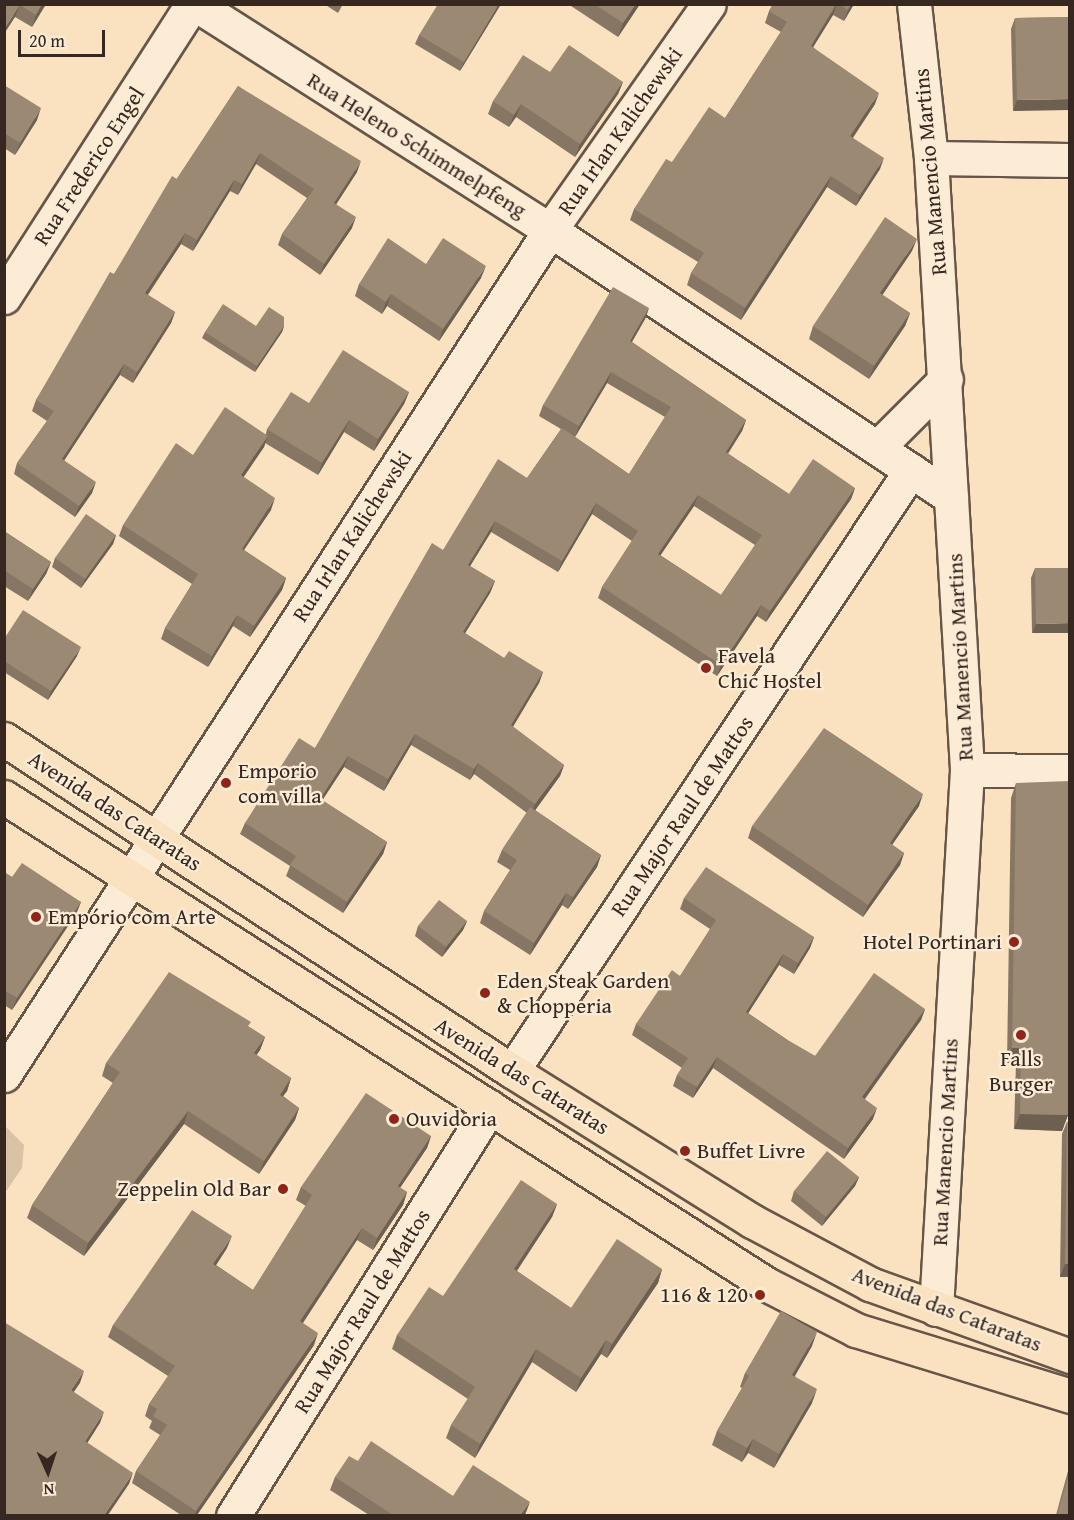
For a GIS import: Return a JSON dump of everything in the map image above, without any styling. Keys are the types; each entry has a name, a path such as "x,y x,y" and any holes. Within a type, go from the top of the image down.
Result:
{"main road":[{"name":"Avenida das Cataratas","path":"4,739 512,1071 752,1221 870,1284 1070,1356"},
{"name":"Avenida das Cataratas","path":"4,797 129,879 490,1107 707,1250 856,1330 1070,1396"}],"street":[{"name":"Rua Heleno Schimmelpfeng","path":"194,4 550,230 951,497"},
{"name":"Rua Frederico Engel","path":"4,297 194,4"},
{"name":"Rua Irlan Kalichewski","path":"4,1075 550,230 709,4"},
{"name":"Rua Manencio Martins","path":"914,4 932,158 967,770 936,1309"},
{"path":"932,158 1070,160"},
{"path":"878,447 946,379"},
{"name":"Rua Major Raul de Mattos","path":"512,1071 911,470"},
{"path":"967,770 1070,771"},
{"name":"Rua Major Raul de Mattos","path":"233,1515 490,1107"}],"shaded area":[{"path":"4,1125 24,1145 22,1168 5,1193"}],"building":[{"path":"4,4 42,4 36,15 20,5 4,29"},
{"path":"438,4 499,4 464,62 419,35"},
{"path":"594,4 636,4 623,23"},
{"path":"773,4 836,4 811,46 879,93 850,136 884,158 860,195 831,176 745,308 691,273 704,253 634,209 666,159 672,162 709,107 725,118 787,22 769,11"},
{"path":"839,4 851,4 848,10"},
{"path":"1070,17 1070,99 1017,100 1015,18"},
{"path":"569,45 623,82 580,144 521,104 514,115 493,101 523,55 550,72"},
{"path":"4,85 41,108 20,143 4,133"},
{"path":"238,86 361,161 334,203 356,217 324,264 282,234 314,189 260,153 242,184 234,180 197,240 185,233 145,293 175,312 137,372 124,364 62,459 96,482 79,506 17,463 54,411 36,400 110,272 114,274 172,176 177,179"},
{"path":"885,217 917,239 880,293 910,313 874,366 813,326"},
{"path":"388,238 426,264 443,238 486,266 443,329 391,294 386,302 359,284"},
{"path":"613,287 649,308 630,341 746,420 726,452 789,494 813,459 855,488 770,611 761,605 721,665 602,587 638,531 596,503 562,561 495,521 468,565 495,581 463,632 504,658 509,651 543,672 511,725 564,765 535,804 478,763 474,769 415,734 388,779 348,756 320,799 387,842 347,902 290,865 296,856 245,823 299,738 315,748 432,543 443,550 498,459 527,478 562,428 629,474 671,407 611,372 579,426 543,405","holes":["698,495 762,535 721,595 658,554"]},
{"path":"223,304 256,326 269,307 284,317 284,326 257,366 205,332"},
{"path":"343,350 409,392 378,439 349,420 322,463 267,429 291,392 309,403"},
{"path":"225,407 268,436 241,475 275,498 242,549 286,578 254,626 237,615 212,656 165,628 198,574 123,525 176,443 193,455"},
{"path":"86,514 116,535 85,579 55,558"},
{"path":"4,531 51,562 33,589 4,570"},
{"path":"1035,568 1070,568 1070,623 1036,624"},
{"path":"23,610 81,647 51,691 4,661 4,639"},
{"path":"824,728 923,794 890,843 904,853 868,905 752,826"},
{"path":"1070,781 1068,1115 1020,1114 1021,1048 1012,1048 1016,783"},
{"path":"530,807 601,855 573,897 566,893 534,943 484,911 517,860 502,850"},
{"path":"22,863 81,902 17,998 4,990 4,872 12,877"},
{"path":"706,867 814,937 798,963 783,954 746,1012 789,1041 815,1056 874,973 925,1009 862,1097 877,1108 848,1148 717,1057 697,1087 677,1075 688,1058 636,1024 672,970 680,976 716,920 684,898"},
{"path":"439,900 467,921 446,947 418,926"},
{"path":"169,972 251,1022 248,1026 265,1037 254,1053 291,1078 280,1095 299,1108 264,1161 188,1111 88,1243 32,1205 120,1072 106,1063"},
{"path":"366,1093 431,1136 398,1186 407,1192 377,1238 362,1228 300,1321 318,1333 196,1511 136,1471 167,1425 153,1416 157,1409 149,1404 175,1366 113,1325 192,1210 232,1236 213,1264 253,1290 312,1195 301,1187"},
{"path":"1067,1122 1070,1122 1070,1264 1065,1264"},
{"path":"827,1151 859,1177 826,1217 794,1191"},
{"path":"521,1180 557,1204 514,1269 571,1308 617,1239 662,1269 612,1344 606,1340 581,1378 536,1349 480,1444 451,1425 475,1387 397,1335 429,1287 443,1296"},
{"path":"781,1311 817,1332 792,1375 817,1389 779,1454 753,1439 747,1448 717,1431 749,1376 745,1373"},
{"path":"4,1322 84,1371 71,1390 104,1412 85,1441 133,1473 104,1515 4,1515"},
{"path":"371,1441 453,1496 473,1465 530,1502 520,1515 393,1515 335,1477 349,1456 358,1461"},
{"path":"1070,1470 1070,1515 1057,1515"}],"place":[{"name":"Favela Chic Hostel","path":"706,668"},
{"name":"Emporio com villa","path":"226,783"},
{"name":"Empório com Arte","path":"36,917"},
{"name":"Hotel Portinari","path":"1014,942"},
{"name":"Eden Steak Garden & Chopperia","path":"485,993"},
{"name":"Falls Burger","path":"1021,1035"},
{"name":"Ouvidoria","path":"394,1119"},
{"name":"Buffet Livre","path":"685,1151"},
{"name":"Zeppelin Old Bar","path":"283,1189"},
{"name":"116 & 120","path":"760,1295"}]}
